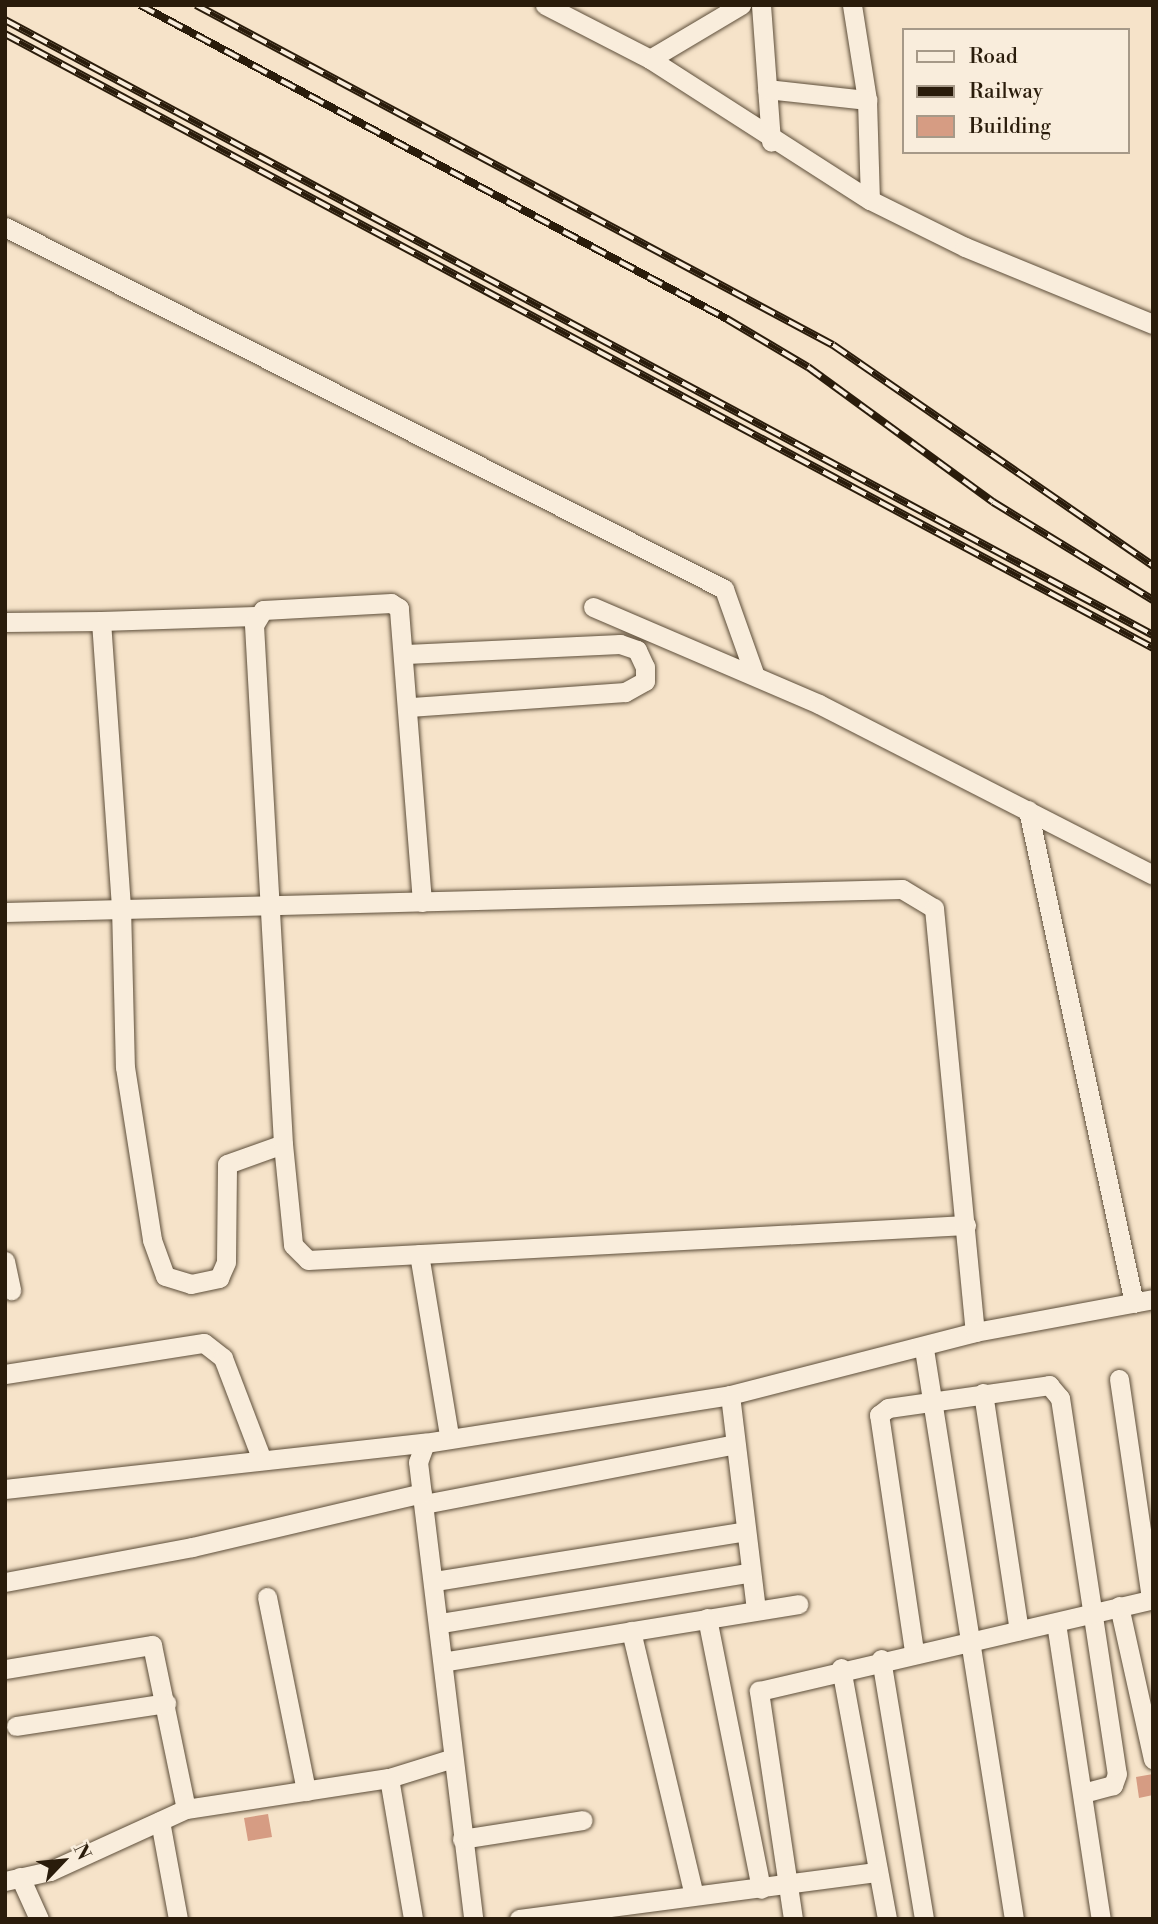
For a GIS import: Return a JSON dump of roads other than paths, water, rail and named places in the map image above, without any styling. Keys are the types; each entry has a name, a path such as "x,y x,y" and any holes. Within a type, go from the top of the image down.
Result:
{"street":[{"path":"545,5 650,59 771,142 870,200 965,247 1153,324"},
{"path":"650,59 741,5"},
{"path":"761,5 771,142"},
{"path":"852,5 867,100 870,200"},
{"path":"767,89 867,100"},
{"path":"5,227 723,589 755,676"},
{"path":"5,622 255,616 272,607 391,603 402,620 406,654 422,902"},
{"path":"593,607 755,676 1028,810 1153,875"},
{"path":"255,616 283,1144 298,1253 308,1260 966,1225"},
{"path":"101,621 121,905 125,1067 151,1233 165,1276 191,1284 219,1278 226,1262 227,1164 283,1144"},
{"path":"406,654 620,644 637,650 645,667 645,681 625,692 409,707"},
{"path":"5,1489 425,1443 449,1435 730,1395 924,1349 975,1332 1143,1301 1028,810"},
{"path":"5,912 121,905 422,902 902,888 934,908 975,1332"},
{"path":"419,1254 449,1435"},
{"path":"5,1261 11,1290"},
{"path":"5,1374 204,1343 223,1358 262,1460"},
{"path":"924,1349 1014,1919"},
{"path":"793,1919 759,1691 841,1668 969,1639 1094,1615 1152,1599 1119,1379"},
{"path":"914,1651 878,1424 888,1408 1043,1384 1056,1390 1118,1774 1113,1785 1083,1793"},
{"path":"983,1393 1019,1630"},
{"path":"730,1395 755,1610"},
{"path":"425,1443 418,1462 447,1661 450,1759 473,1919"},
{"path":"5,1582 192,1547 423,1498 735,1444"},
{"path":"435,1581 746,1531"},
{"path":"441,1623 751,1572"},
{"path":"267,1597 306,1791"},
{"path":"447,1661 798,1604"},
{"path":"1119,1606 1153,1759"},
{"path":"707,1618 761,1889"},
{"path":"1055,1623 1101,1919"},
{"path":"631,1631 694,1895"},
{"path":"5,1669 152,1645 186,1809"},
{"path":"881,1659 924,1919"},
{"path":"841,1668 887,1919"},
{"path":"16,1726 166,1703"},
{"path":"39,1919 13,1879 186,1809 389,1778 450,1759"},
{"path":"389,1778 413,1919"},
{"path":"462,1839 583,1820"},
{"path":"160,1821 178,1919"},
{"path":"519,1919 694,1895 788,1887 878,1872"}],"railway":[{"path":"140,5 727,319 808,367 993,502 1153,600"},
{"path":"196,5 833,345 1153,566"},
{"path":"5,20 1153,635"},
{"path":"5,34 1153,648"}]}
